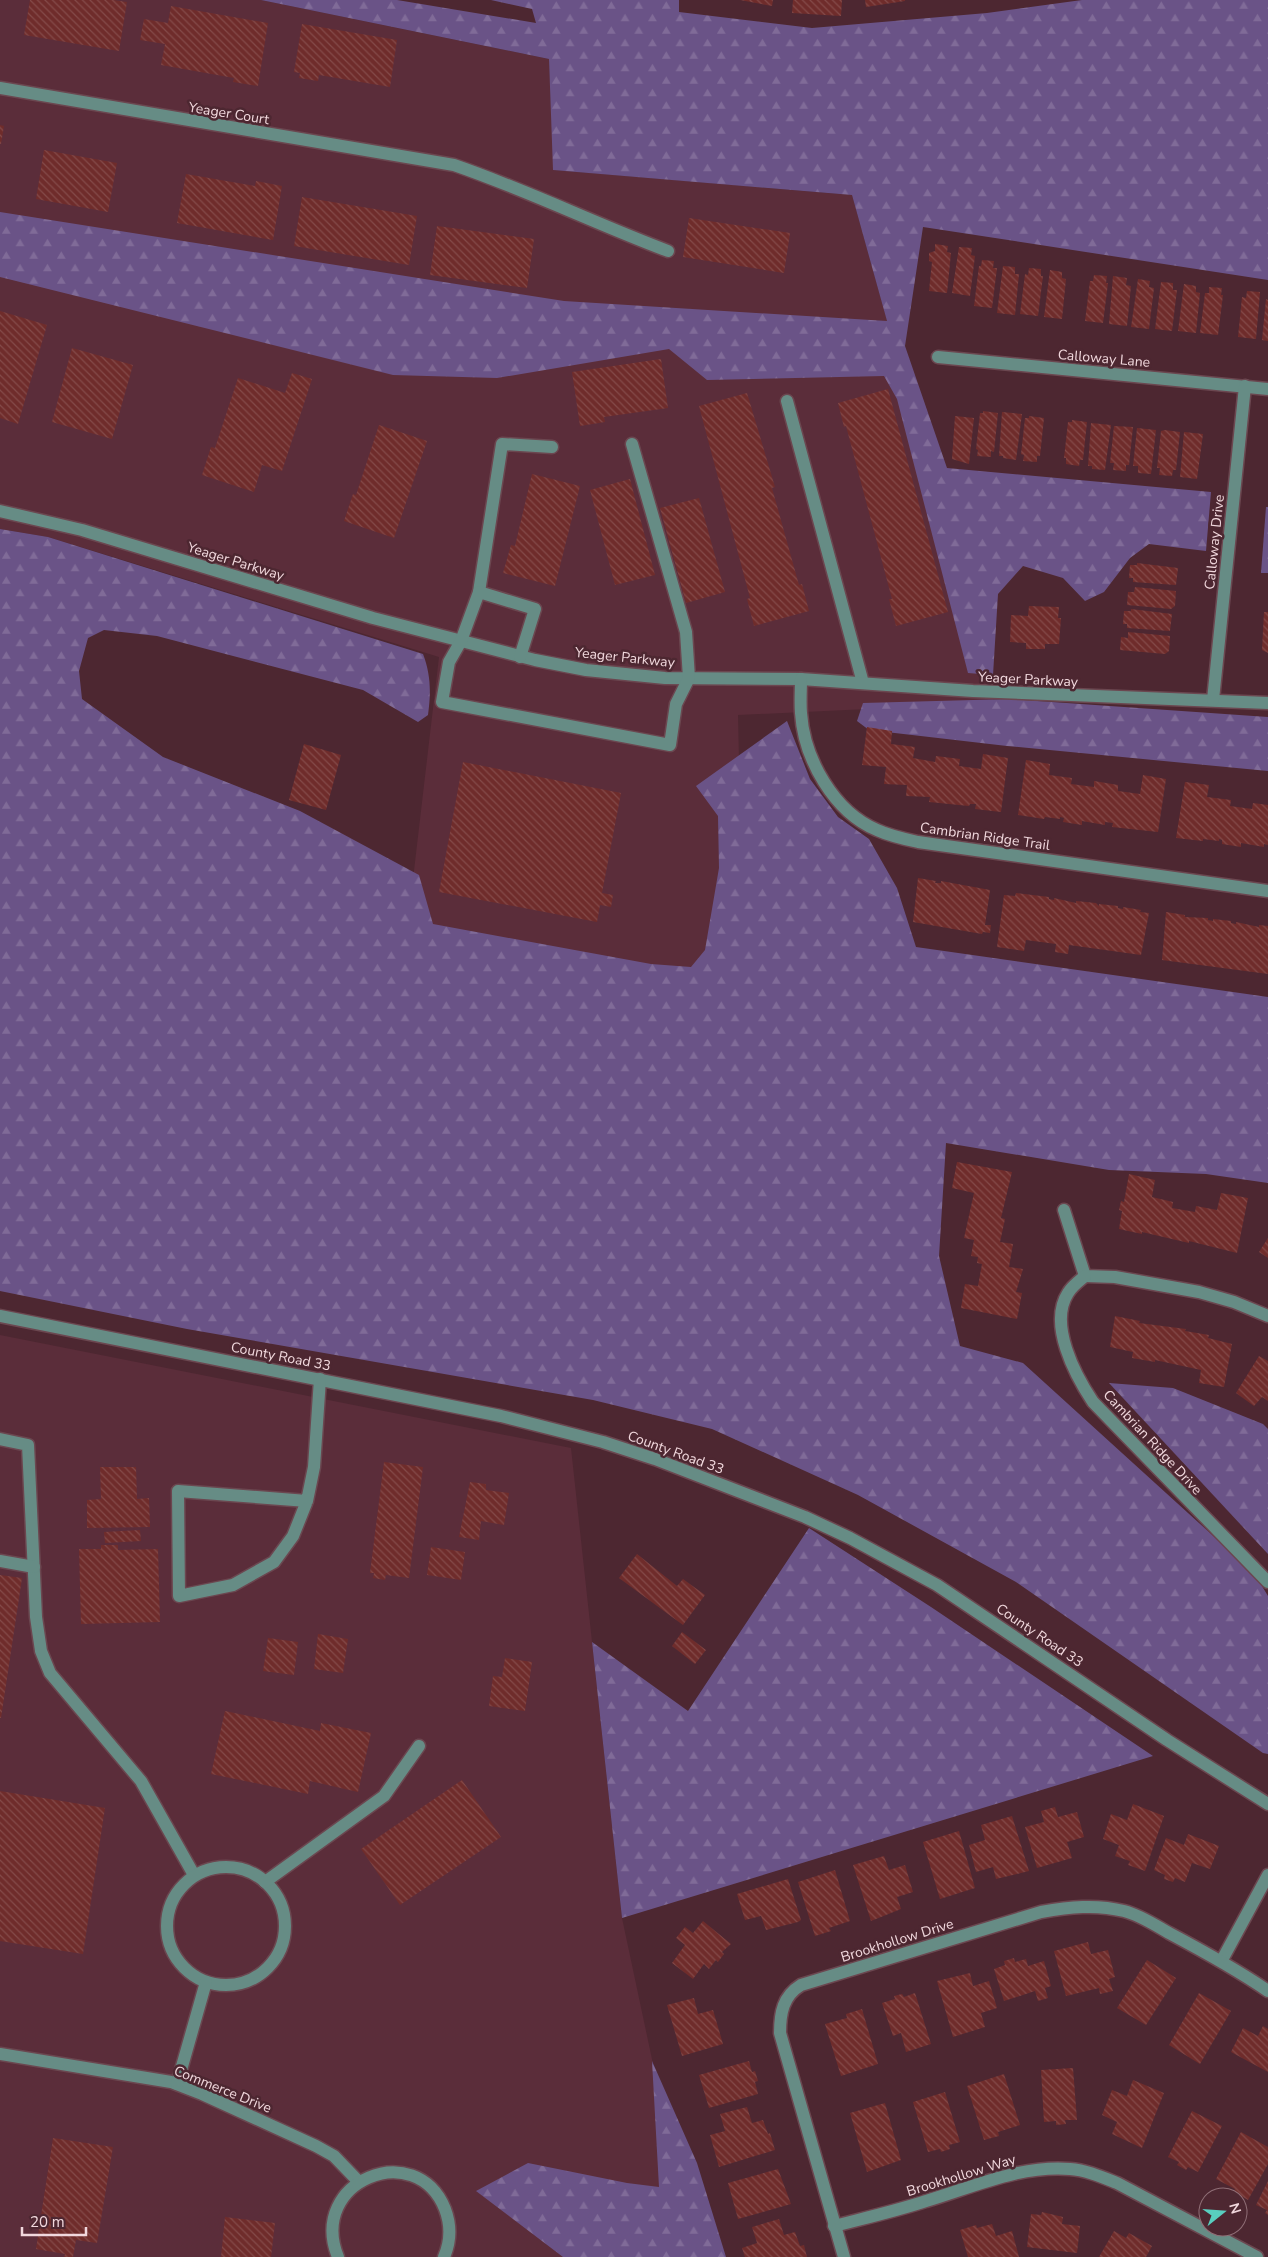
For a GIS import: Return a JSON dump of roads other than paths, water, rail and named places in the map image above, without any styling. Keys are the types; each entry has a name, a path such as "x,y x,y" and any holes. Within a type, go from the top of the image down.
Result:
{"street":[{"name":"Yeager Court","path":"0,88 454,165 504,182 616,231 668,251"},
{"name":"Calloway Lane","path":"938,357 1268,389"},
{"name":"Calloway Drive","path":"1213,700 1245,386"},
{"path":"787,401 863,683"},
{"path":"552,447 502,444 479,592 461,641 449,662 442,702 670,746 676,704 689,678 686,632 632,444"},
{"name":"Yeager Parkway","path":"0,511 82,530 373,618 520,657 586,670 627,675 689,678 801,679 973,691 1268,703"},
{"path":"479,592 536,609 520,657"},
{"name":"Cambrian Ridge Trail","path":"801,679 801,714 804,732 815,766 826,787 843,805 860,820 876,830 918,842 1268,891"},
{"path":"1064,1210 1085,1276 1115,1276 1199,1292 1234,1302 1268,1316"},
{"name":"Cambrian Ridge Drive","path":"1085,1276 1067,1294 1063,1302 1062,1316 1067,1352 1082,1386 1093,1402 1268,1582"},
{"name":"County Road 33","path":"0,1316 501,1416 604,1442 655,1459 805,1517 858,1542 937,1585 1167,1740 1268,1804"},
{"path":"307,1501 178,1491 179,1596 233,1585 274,1562 293,1536 307,1501 314,1467 320,1379"},
{"path":"0,1439 28,1444 36,1618 41,1652 50,1673 141,1781 194,1875"},
{"path":"0,1561 34,1567"},
{"path":"265,1882 384,1796 419,1746"},
{"path":"234,1867 249,1871 265,1882 272,1888 283,1913 284,1928 282,1945 276,1958 268,1968 247,1981 233,1985 218,1986 189,1973 179,1963 171,1948 168,1934 170,1905 176,1894 194,1875 213,1868 234,1867"},
{"path":"1222,1960 1268,1876"},
{"name":"Brookhollow Drive","path":"844,2257 780,2033 782,2008 792,1990 801,1985 1041,1912 1088,1906 1125,1911 1222,1960 1268,1991"},
{"path":"178,2084 206,1982"},
{"name":"Commerce Drive","path":"0,2054 178,2084 316,2146 334,2156 359,2182"},
{"name":"Brookhollow Way","path":"834,2226 924,2202 1013,2174 1030,2170 1070,2169 1093,2174 1117,2183 1257,2257"},
{"path":"338,2257 333,2240 333,2217 338,2204 347,2191 359,2182 381,2173 405,2174 420,2180 432,2189 442,2202 448,2217 450,2233 444,2257"}]}
